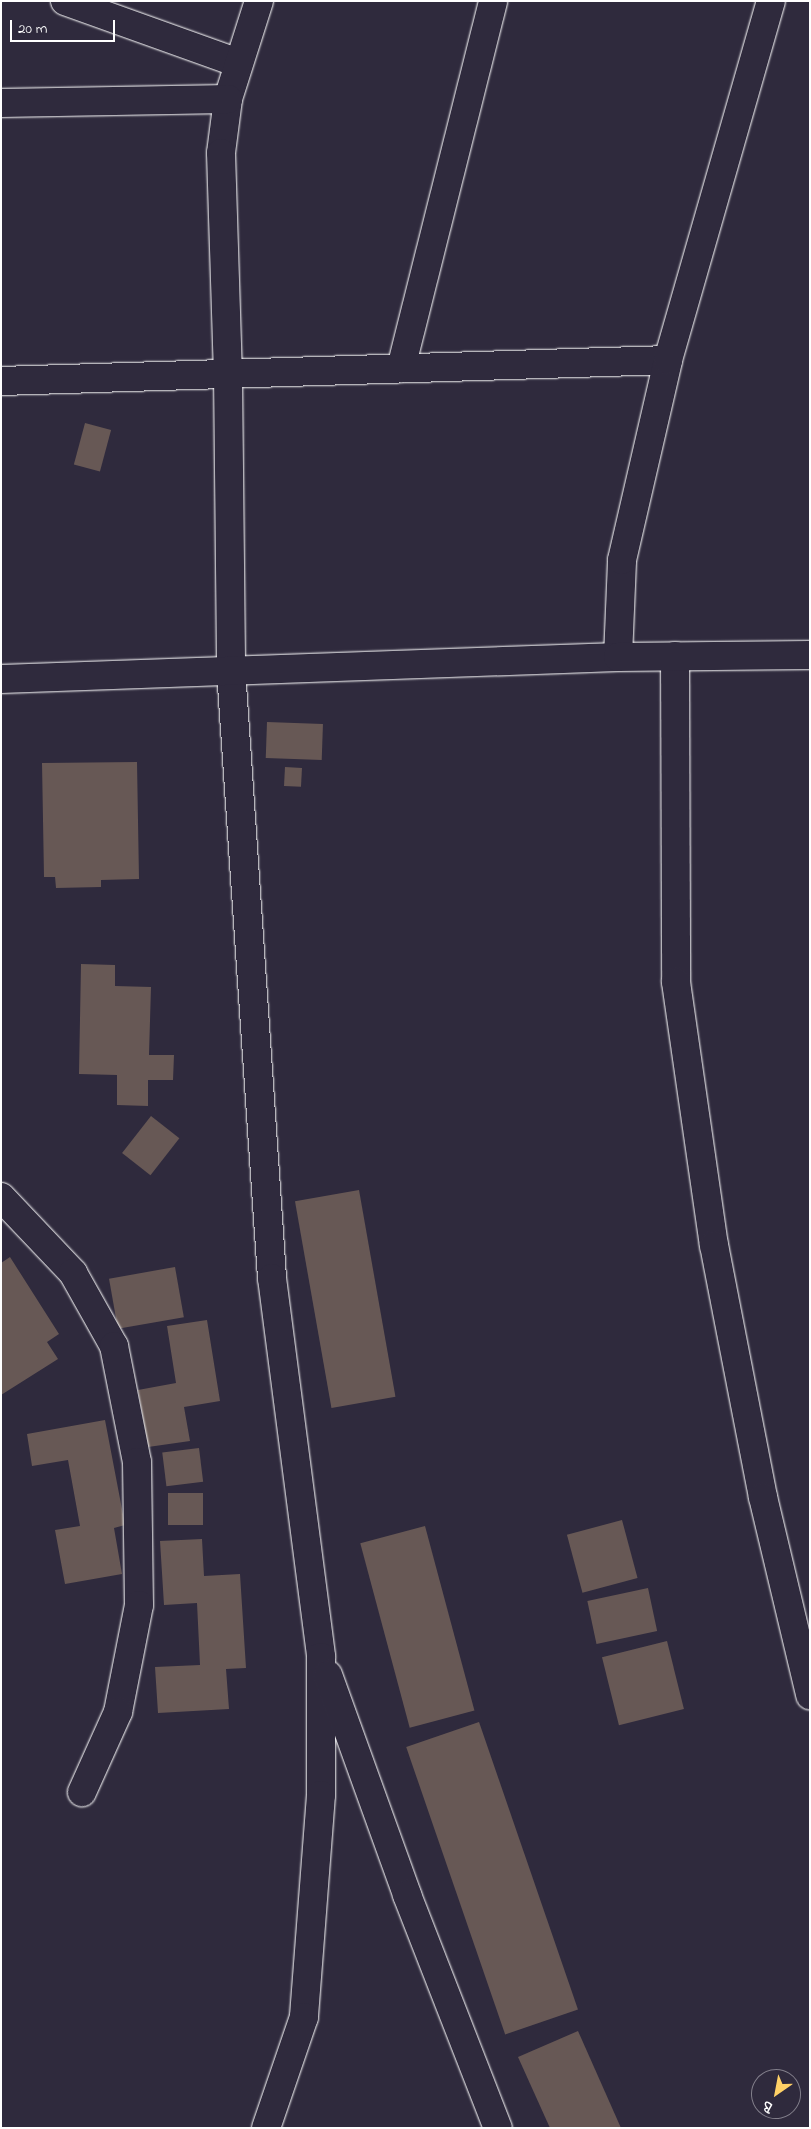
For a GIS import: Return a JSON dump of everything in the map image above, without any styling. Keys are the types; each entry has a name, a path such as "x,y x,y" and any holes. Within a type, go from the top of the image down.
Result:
{"street":[{"path":"65,1 238,63"},
{"path":"259,1 228,98 221,153 228,374 231,670 272,1278 321,1657 321,1795 304,2017 266,2128"},
{"path":"401,368 493,1"},
{"path":"618,657 622,560 668,360 771,1"},
{"path":"1,103 228,98"},
{"path":"1,381 668,360"},
{"path":"1,679 618,657 810,654"},
{"path":"675,656 676,982 714,1245 763,1498 810,1695"},
{"path":"1,1197 73,1274 114,1346 137,1462 139,1605 118,1712 82,1792"},
{"path":"321,1657 407,1895 498,2128"}],"building":[{"path":"85,423 111,430 100,472 74,465"},
{"path":"267,722 323,724 322,760 266,758"},
{"path":"137,762 139,879 101,880 101,887 56,888 55,877 44,877 42,763"},
{"path":"285,767 302,768 301,787 284,786"},
{"path":"81,964 115,965 115,986 151,987 149,1055 174,1055 173,1080 148,1080 148,1106 117,1105 117,1075 79,1074"},
{"path":"151,1116 179,1138 150,1175 122,1153"},
{"path":"359,1190 395,1397 331,1408 295,1201"},
{"path":"10,1257 59,1334 47,1342 58,1359 1,1395 1,1263"},
{"path":"175,1267 184,1317 118,1329 109,1279"},
{"path":"207,1320 220,1401 184,1407 190,1441 148,1447 138,1390 176,1383 167,1326"},
{"path":"105,1420 125,1525 114,1528 122,1574 65,1584 55,1530 80,1526 68,1460 32,1466 27,1434"},
{"path":"199,1448 203,1482 166,1486 162,1453"},
{"path":"168,1493 203,1493 203,1525 168,1525"},
{"path":"622,1520 638,1578 582,1593 567,1535"},
{"path":"425,1526 474,1710 410,1728 360,1543"},
{"path":"202,1539 204,1576 240,1574 246,1668 226,1669 229,1709 158,1713 155,1667 200,1665 197,1603 164,1605 160,1541"},
{"path":"648,1588 657,1631 597,1644 587,1601"},
{"path":"667,1641 684,1709 619,1725 602,1657"},
{"path":"479,1722 578,2009 505,2035 406,1747"},
{"path":"578,2031 621,2128 550,2128 518,2057"}]}
